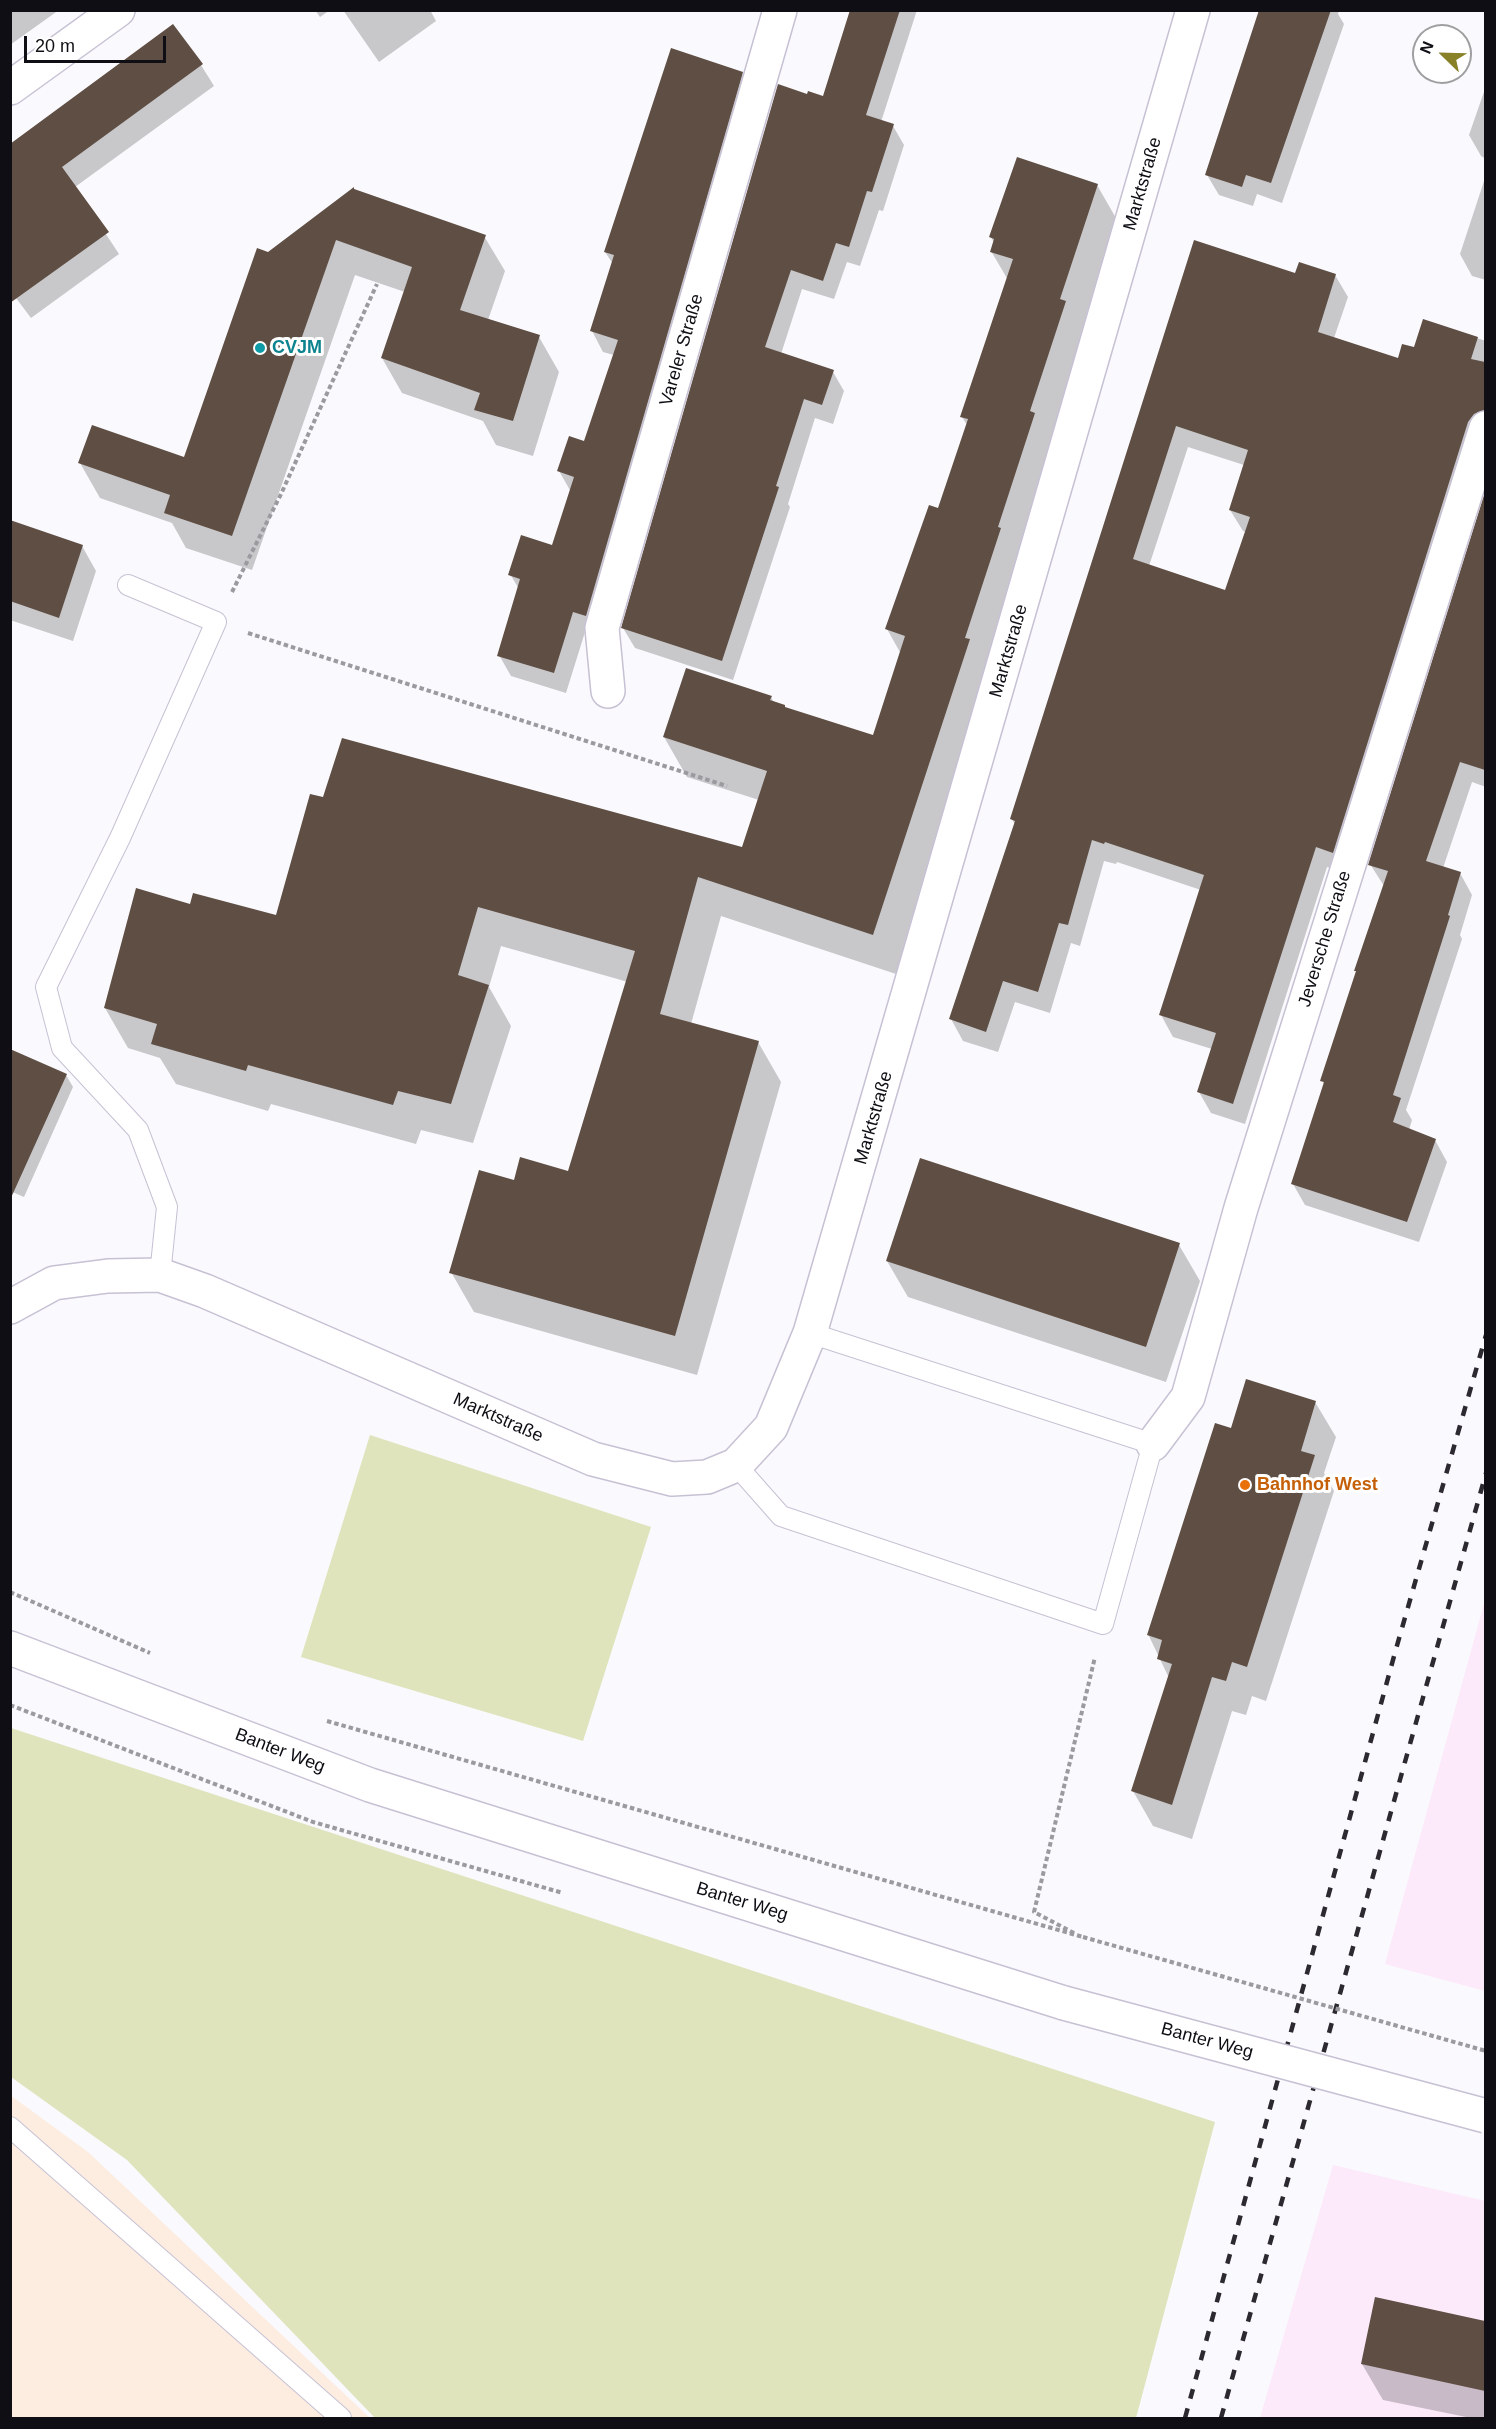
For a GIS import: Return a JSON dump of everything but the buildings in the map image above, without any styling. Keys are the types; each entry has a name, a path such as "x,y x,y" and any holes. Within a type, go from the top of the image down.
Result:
{"street":[{"path":"10,88 118,10"},
{"name":"Vareler Straße","path":"608,691 602,628 780,10"},
{"name":"Marktstraße","path":"10,1306 54,1283 108,1276 160,1275 205,1291 593,1460 672,1479 707,1477 736,1465 771,1427 810,1333 1194,10"},
{"name":"Jeversche Straße","path":"1153,1444 1188,1396 1244,1197 1485,428"},
{"name":"Banter Weg","path":"10,1648 370,1785 1064,2003 1485,2116"}],"lane":[{"path":"128,585 216,622 120,838 46,987 63,1048 138,1130 167,1207 160,1275"},
{"path":"736,1465 781,1516 1103,1624 1153,1444 810,1333"},
{"path":"10,2127 340,2418"}],"path":[{"path":"377,284 280,494 216,622 728,786"},
{"path":"10,1592 161,1658"},
{"path":"1083,1938 1034,1912 1103,1624"},
{"path":"326,1720 1485,2051"}],"shaded area":[{"path":"1485,1600 1485,1991 1385,1964"},
{"path":"10,2095 88,2152 370,2418 11,2418"},
{"path":"1333,2165 1485,2201 1485,2418 1260,2418"}],"green space":[{"path":"370,1435 651,1527 583,1741 301,1657"},
{"path":"11,1728 1215,2122 1136,2418 375,2418 127,2160 11,2077"}],"railway":[{"path":"1185,2418 1396,1649 1486,1335"},
{"path":"1221,2418 1486,1473"}],"place":[{"name":"CVJM","path":"260,348"},
{"name":"Bahnhof West","path":"1245,1485"}]}
